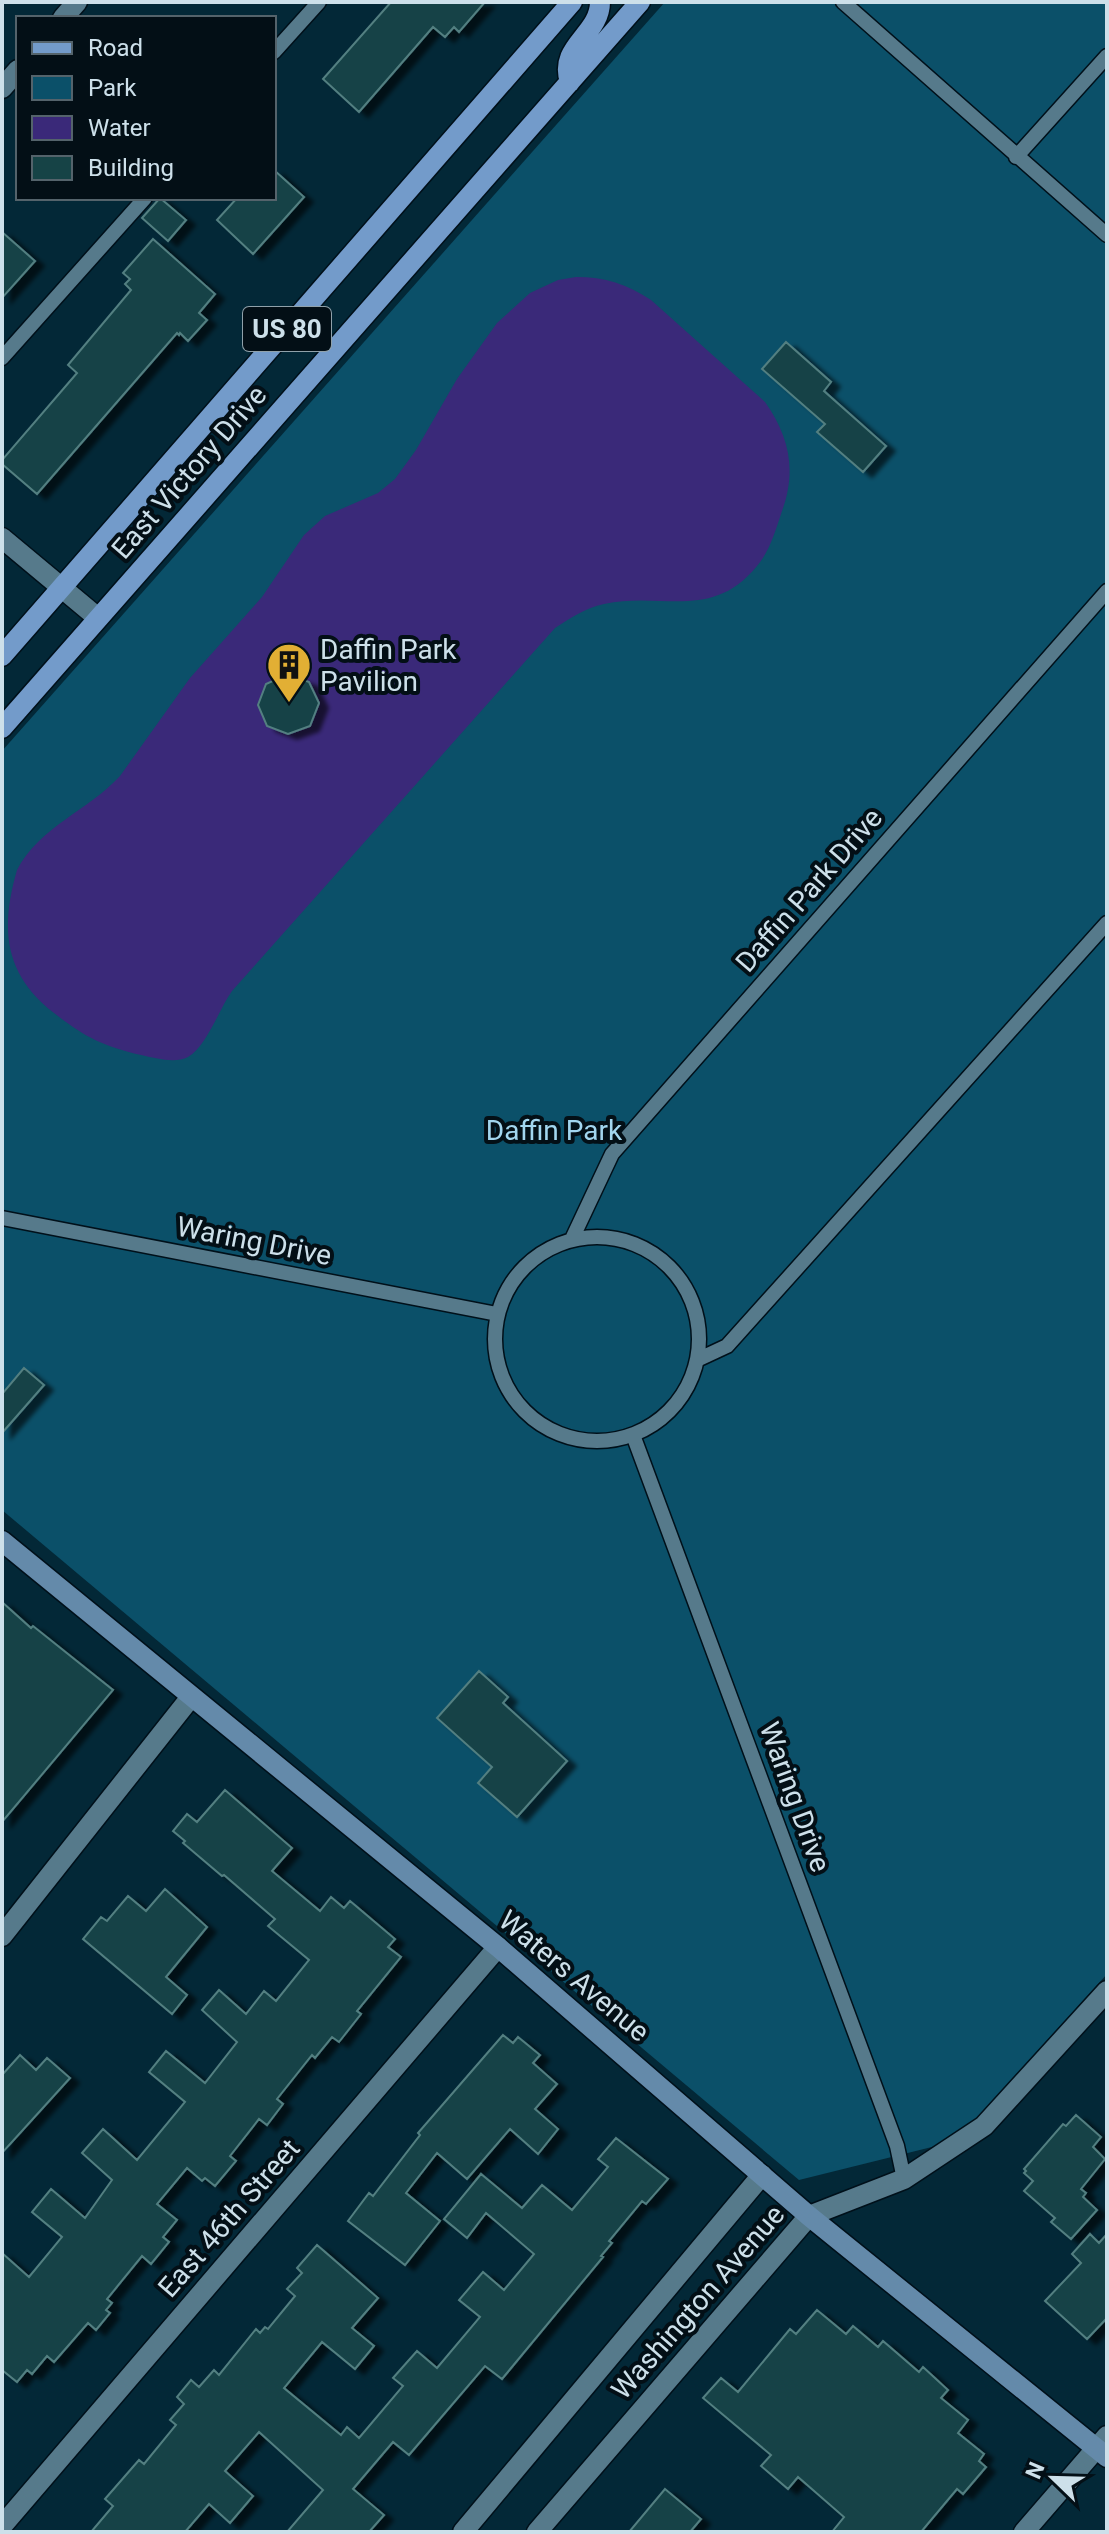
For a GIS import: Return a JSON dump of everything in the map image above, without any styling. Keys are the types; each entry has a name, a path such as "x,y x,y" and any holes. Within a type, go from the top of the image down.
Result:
{"main road":[{"name":"East Victory Drive","path":"2,656 572,2"},
{"path":"570,82 566,71 568,60 595,23 600,2"},
{"name":"East Victory Drive","path":"2,728 640,2"},
{"name":"Waters Avenue","path":"2,1541 498,1947 809,2216 1104,2448"}],"street":[{"path":"2,88 16,72"},
{"path":"2,538 98,618"},
{"path":"2,1936 191,1697"},
{"name":"East 46th Street","path":"2,2526 498,1947"},
{"name":"Washington Avenue","path":"537,2532 809,2216 904,2179 984,2126 1107,1991"},
{"name":"Washington Avenue","path":"463,2532 762,2175"},
{"path":"1024,2532 1104,2448"}],"lane":[{"path":"276,50 319,2"},
{"path":"843,2 1107,235"},
{"path":"1016,157 1107,56"},
{"path":"2,358 143,200"},
{"name":"Daffin Park Drive","path":"572,1239 612,1154 1107,591"},
{"path":"697,1360 727,1346 1107,923"},
{"name":"Waring Drive","path":"2,1218 497,1314"},
{"path":"607,1236 640,1245 669,1265 689,1292 699,1326 697,1360 689,1384 674,1406 655,1423 633,1435 602,1441 570,1438 541,1425 518,1404 502,1377 495,1346 497,1314 508,1288 524,1266 546,1249 572,1239 607,1236"},
{"name":"Waring Drive","path":"633,1435 897,2146 904,2179"}],"green space":[{"name":"Daffin Park","path":"665,2 1107,2 1107,1974 956,2141 799,2180 2,1510 2,751"}],"water":[{"path":"576,277 615,282 651,300 765,402 785,441 790,467 787,496 762,560 740,583 722,594 685,601 604,604 584,611 555,628 232,991 201,1045 188,1057 165,1060 127,1052 94,1040 75,1028 37,998 16,966 10,949 8,931 12,891 17,870 27,855 51,830 120,776 190,678 262,597 304,535 325,516 378,493 395,479 416,450 457,379 497,323 530,293 558,280"}],"building":[{"path":"391,2 485,2 459,32 454,27 445,37 433,27 359,112 323,79"},
{"path":"276,172 304,197 253,254 217,220 235,200 276,200"},
{"path":"158,200 162,200 186,220 168,241 142,218"},
{"path":"2,232 35,261 2,298"},
{"path":"153,239 215,294 199,313 207,320 188,341 177,333 37,494 2,464 2,460 77,373 68,365 131,290 125,284 130,279 123,273"},
{"path":"786,342 831,382 824,391 886,446 863,472 817,432 825,424 762,369"},
{"name":"Daffin Park Pavilion","path":"288,674 309,682 319,703 310,726 288,734 267,726 258,705 266,684"},
{"path":"24,1368 44,1385 2,1433 2,1394"},
{"path":"2,1602 113,1690 2,1822"},
{"path":"479,1671 508,1697 503,1703 567,1761 517,1817 478,1783 492,1767 437,1718"},
{"path":"225,1790 292,1848 272,1871 320,1911 331,1897 344,1908 350,1901 395,1939 388,1947 401,1957 357,2011 361,2014 339,2042 332,2037 315,2058 312,2055 277,2099 283,2104 267,2125 259,2119 230,2156 236,2161 215,2186 205,2178 202,2181 187,2168 157,2204 177,2220 163,2237 169,2242 151,2264 142,2256 107,2299 112,2303 106,2310 110,2313 96,2330 88,2323 54,2362 47,2356 32,2374 27,2370 17,2382 2,2370 2,2253 29,2277 62,2237 32,2212 51,2189 85,2218 112,2180 82,2153 103,2129 137,2160 185,2102 149,2072 166,2051 205,2083 237,2042 202,2010 219,1990 246,2014 264,1991 276,2001 309,1960 268,1926 275,1919 183,1843 185,1841 173,1831 187,1814 197,1822"},
{"path":"165,1889 207,1927 166,1977 187,1995 172,2014 83,1939 101,1917 107,1921 128,1896 146,1911"},
{"path":"503,2035 513,2043 518,2037 540,2055 533,2063 557,2084 535,2109 558,2129 538,2154 510,2129 467,2179 437,2153 406,2193 440,2221 405,2265 348,2221 369,2193 373,2196 420,2135 418,2133"},
{"path":"20,2055 36,2070 47,2058 70,2078 2,2153 2,2075"},
{"path":"1076,2115 1101,2137 1093,2147 1105,2159 1081,2189 1086,2193 1083,2197 1097,2210 1071,2239 1051,2222 1055,2218 1024,2191 1033,2181 1024,2169 1063,2124 1066,2126"},
{"path":"616,2138 668,2179 646,2204 642,2201 609,2241 612,2243 603,2257 502,2379 485,2366 409,2455 393,2442 353,2489 384,2515 369,2532 287,2532 323,2490 259,2432 225,2471 253,2496 230,2523 209,2504 185,2532 91,2532 113,2506 105,2499 139,2460 144,2464 176,2425 170,2420 184,2404 177,2397 191,2380 199,2387 214,2370 219,2375 256,2329 260,2333 265,2327 268,2329 295,2296 287,2289 302,2273 297,2268 317,2245 378,2298 352,2328 374,2346 355,2369 322,2342 284,2388 341,2435 347,2427 359,2438 403,2386 393,2378 417,2351 437,2368 480,2317 459,2300 483,2272 504,2290 534,2254 486,2213 467,2238 444,2219 481,2174 522,2208 542,2185 572,2210 608,2167 598,2159"},
{"path":"1090,2234 1099,2243 1107,2234 1107,2318 1087,2339 1045,2301 1081,2263 1072,2254"},
{"path":"817,2310 846,2334 853,2326 878,2347 883,2341 919,2372 923,2367 948,2390 941,2398 968,2420 958,2433 984,2454 979,2461 986,2467 963,2494 957,2489 921,2532 832,2532 844,2517 798,2477 788,2489 761,2466 771,2455 703,2398 721,2378 738,2392 790,2329 796,2334"},
{"path":"665,2489 701,2519 690,2532 629,2532"}],"place":[{"name":"Daffin Park Pavilion","path":"289,704"}]}
